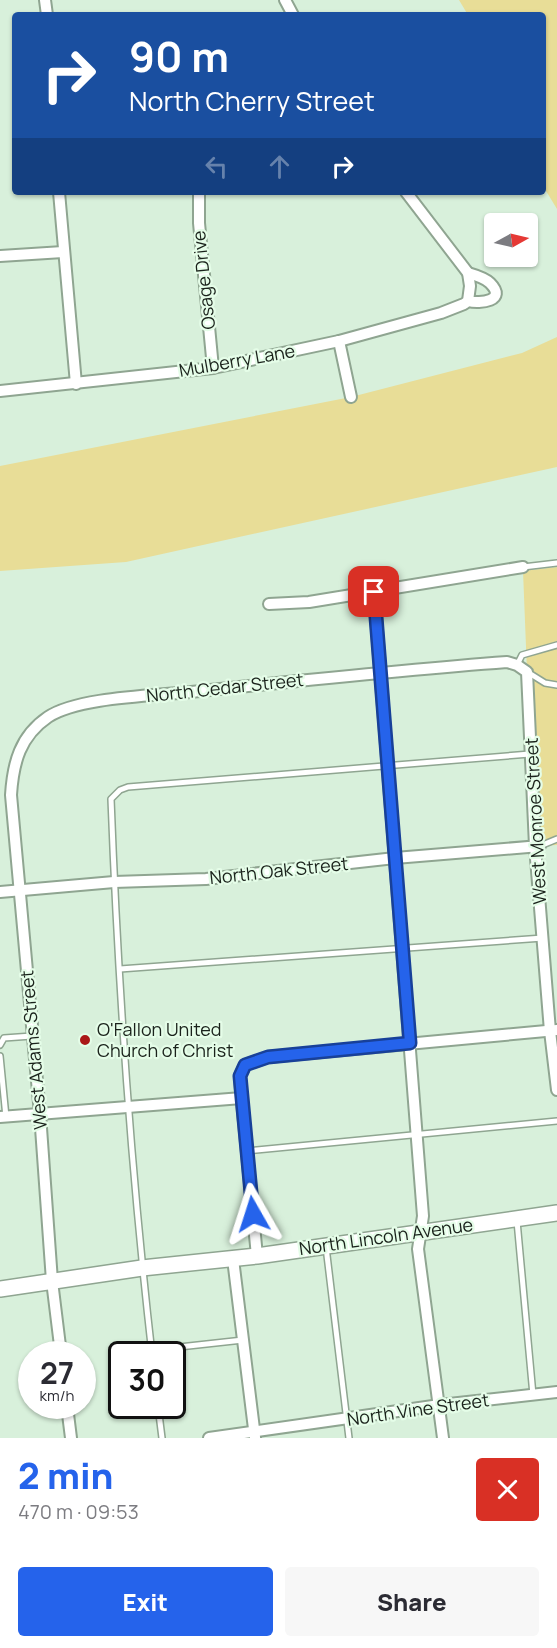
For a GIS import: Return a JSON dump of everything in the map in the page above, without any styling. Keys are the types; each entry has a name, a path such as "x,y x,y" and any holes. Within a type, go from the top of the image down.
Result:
{"main road":[{"name":"North Lincoln Avenue","path":"0,1289 142,1268 257,1256 557,1214"}],"street":[{"path":"59,195 76,384"},
{"name":"Osage Drive","path":"199,195 199,223 213,368"},
{"path":"408,195 468,273 470,286 468,301"},
{"path":"0,256 63,252"},
{"name":"Mulberry Lane","path":"0,391 213,368 339,341 441,313 468,301 486,303 491,301 495,294 488,281 468,273"},
{"path":"339,341 351,397"},
{"path":"269,604 309,602 523,567"},
{"path":"374,592 423,1216 418,1249 443,1438"},
{"name":"North Cedar Street","path":"13,819 12,771 18,751 31,731 49,716 69,708 113,700 380,672 507,662 522,668"},
{"name":"West Monroe Street","path":"522,668 532,753 543,938 554,1030 557,1090"},
{"name":"West Adams Street","path":"13,819 40,1114 52,1281 59,1341"},
{"name":"North Oak Street","path":"0,892 114,882 206,879 395,858 538,846"},
{"path":"257,1256 240,1076 245,1065 268,1057 554,1030"},
{"path":"3,1117 242,1098"},
{"path":"233,1259 255,1435"},
{"name":"North Vine Street","path":"209,1438 255,1435 347,1419 557,1392"},
{"path":"69,1419 71,1438"}],"lane":[{"path":"523,567 557,563"},
{"path":"557,645 522,655 522,668 545,682 557,685"},
{"path":"151,1341 142,1268 129,1108 111,800 120,790 128,787 532,753"},
{"name":"North Oak Street","path":"538,846 557,839"},
{"path":"120,969 543,938"},
{"path":"0,1044 4,1038 32,1036"},
{"path":"0,1056 3,1117"},
{"path":"247,1151 557,1120"},
{"path":"516,1219 533,1395"},
{"path":"326,1246 349,1438"},
{"path":"186,1348 243,1340"},
{"path":"160,1419 162,1438"}],"shaded area":[{"path":"459,0 557,0 557,209 546,191 546,12 466,12"},
{"path":"557,337 557,467 126,562 0,571 0,466 351,397 522,353"},
{"path":"557,567 557,845 540,846 527,672 523,571"}],"place":[{"name":"O'Fallon United Church of Christ","path":"85,1040"}],"route":[{"path":"253,1214 240,1076 245,1065 268,1057 410,1043 374,592"}]}
